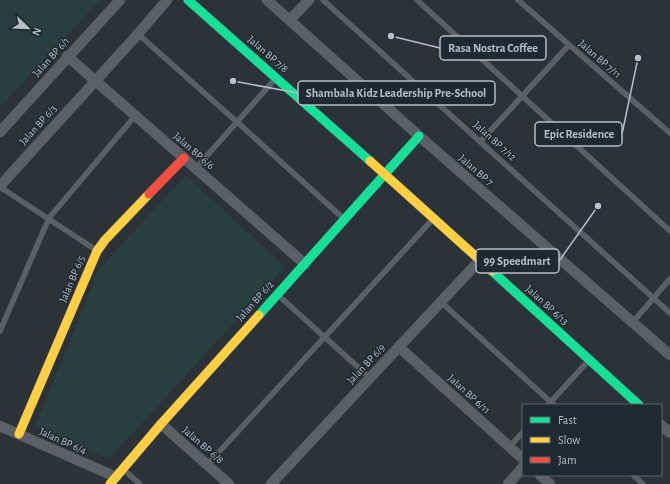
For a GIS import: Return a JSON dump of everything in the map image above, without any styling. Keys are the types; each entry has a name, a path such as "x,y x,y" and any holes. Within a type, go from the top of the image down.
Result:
{"street":[{"name":"Jalan BP 6/1","path":"0,132 67,56 120,0"},
{"path":"95,81 167,0"},
{"name":"Jalan BP 7/8","path":"188,0 277,77 385,174"},
{"name":"Jalan BP 7","path":"268,0 419,136 670,355"},
{"path":"290,20 309,0"},
{"name":"Jalan BP 6/6","path":"67,56 305,264"},
{"name":"Jalan BP 6/3","path":"0,186 95,81"},
{"name":"Jalan BP 6/2","path":"113,481 161,424 419,136"},
{"name":"Jalan BP 6/5","path":"18,434 97,251 105,240 184,158"},
{"name":"Jalan BP 6/13","path":"385,174 638,404"},
{"name":"Jalan BP 6/9","path":"270,484 480,260"},
{"name":"Jalan BP 6/11","path":"399,346 522,458"},
{"name":"Jalan BP 6/8","path":"161,424 228,484"},
{"name":"Jalan BP 6/4","path":"0,426 113,481"},
{"path":"662,426 670,433"},
{"path":"508,484 522,468"},
{"path":"541,476 550,484"}],"lane":[{"name":"Jalan BP 7/12","path":"323,0 670,312"},
{"path":"417,0 670,231"},
{"name":"Jalan BP 7/11","path":"518,0 670,133"},
{"path":"138,34 344,220"},
{"path":"481,142 569,44"},
{"path":"196,168 277,77"},
{"path":"0,331 49,218 135,116"},
{"path":"0,186 97,251"},
{"path":"207,465 434,218"},
{"path":"633,322 670,279"},
{"path":"278,294 370,378"},
{"path":"441,302 551,404 590,360"},
{"path":"509,447 522,433"},
{"path":"123,469 140,484"},
{"path":"633,476 643,484"}],"green space":[{"path":"0,0 100,0 0,107"},
{"path":"186,175 285,267 109,459 35,427 99,269"}],"traffic: fast":[{"path":"188,0 370,161"},
{"path":"259,315 419,136"},
{"path":"492,271 638,404"}],"traffic: slow":[{"path":"370,161 492,271"},
{"path":"19,434 97,251 105,240 149,194"},
{"path":"110,484 161,424 259,315"}],"traffic: jam":[{"path":"149,194 184,158"}],"place":[{"name":"Rasa Nostra Coffee","path":"391,36"},
{"name":"Epic Residence","path":"638,58"},
{"name":"Shambala Kidz Leadership Pre-School","path":"233,81"},
{"name":"99 Speedmart","path":"598,206"}]}
